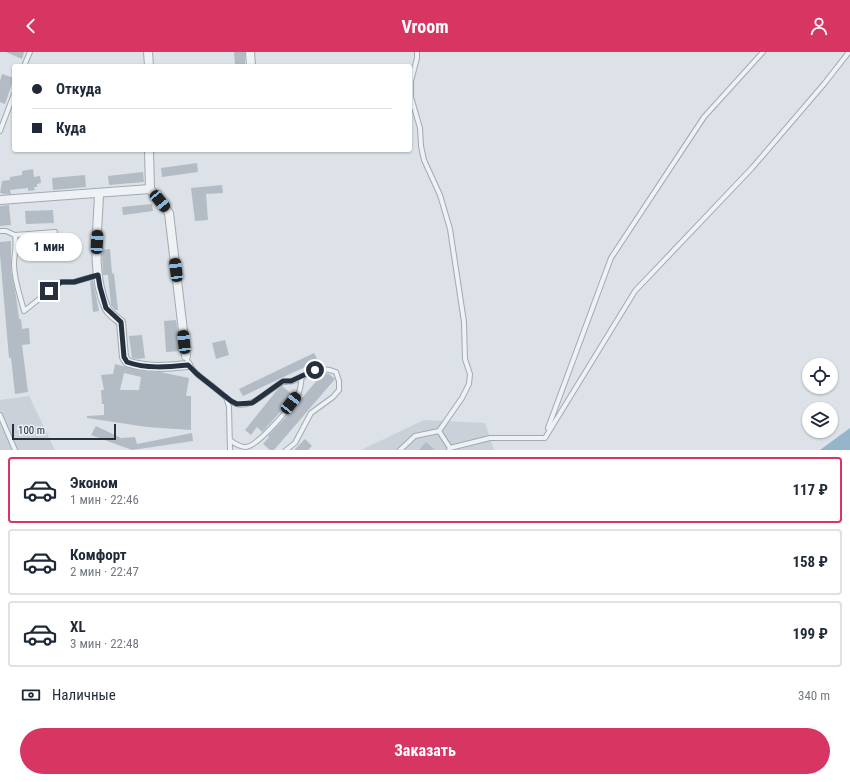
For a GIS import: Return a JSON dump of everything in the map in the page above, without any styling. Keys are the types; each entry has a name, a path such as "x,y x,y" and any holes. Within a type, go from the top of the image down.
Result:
{"street":[{"path":"148,52 149,64"},
{"path":"250,52 251,64"},
{"path":"99,193 97,253 98,275 106,308 121,322 124,357 127,362 138,366 169,367 187,361 169,213 150,189 150,152"},
{"path":"0,200 150,189"}],"lane":[{"path":"25,64 30,52"},
{"path":"412,77 417,52"},
{"path":"545,438 611,258 704,118 763,52"},
{"path":"545,438 635,291 752,168 824,84 849,52"},
{"path":"0,131 12,99"},
{"path":"400,450 415,436 439,431 462,398 469,384 470,374 465,359 464,322 450,229 440,195 424,160 420,146 420,128 412,100"},
{"path":"0,231 6,231 15,235 55,232"},
{"path":"15,235 17,246 14,263 16,280 24,311 61,282 74,282 98,275"},
{"path":"187,361 197,374 237,404 252,403 283,381 291,381 315,370 327,369 336,372 340,390 311,414 295,443 286,450"},
{"path":"230,440 237,445 248,447 258,441 275,424 299,393 302,376"},
{"path":"226,397 229,407 230,450"},
{"path":"0,415 15,450"},
{"path":"439,431 450,449 490,438 545,438"}],"shaded area":[{"path":"29,396 55,450 0,450 0,400"},
{"path":"424,420 485,423 494,450 361,450"}],"water":[{"path":"850,428 850,450 820,450 838,438"}],"building":[{"path":"6,52 24,52 22,59"},
{"path":"234,52 245,52 245,64 235,64"},
{"path":"2,74 12,77 12,84 5,104 0,102 0,81"},
{"path":"197,163 198,172 162,177 161,168"},
{"path":"33,169 34,177 40,176 41,183 37,184 37,187 34,187 35,190 28,191 28,188 10,190 11,194 0,193 2,181 10,180 10,177 22,175 22,171"},
{"path":"143,172 144,182 109,185 108,176"},
{"path":"85,175 86,187 53,190 52,178"},
{"path":"222,185 223,193 206,194 208,220 195,221 191,188"},
{"path":"152,204 153,211 123,215 122,207"},
{"path":"9,205 11,225 0,226 0,206"},
{"path":"53,210 54,223 26,224 25,211"},
{"path":"11,241 11,270 19,319 21,319 22,329 29,328 30,344 22,345 28,392 15,394 11,358 9,358 0,255 0,242"},
{"path":"110,249 118,310 115,310 111,305 108,275 103,275 102,250"},
{"path":"93,280 99,311 93,312 90,281"},
{"path":"176,320 180,351 166,352 164,321"},
{"path":"142,335 145,358 132,358 129,336"},
{"path":"225,340 229,355 216,359 212,343"},
{"path":"314,353 318,361 243,396 239,389"},
{"path":"115,364 141,371 160,372 189,378 186,396 191,396 191,430 147,427 87,418 87,416 104,415 104,404 102,404 101,390 104,390 101,375 113,374","holes":["124,373 141,377 139,390 120,390"]},
{"path":"323,373 329,374 335,379 274,450 270,450 263,444 269,437 268,436"},
{"path":"282,386 293,395 262,432 257,427 251,435 245,430"},
{"path":"96,426 121,438 135,437 137,444 192,433 193,441 132,450 91,435"},
{"path":"305,439 312,446 308,450 294,450"},
{"path":"426,442 435,450 419,450"}],"route":[{"path":"49,291 61,282 74,282 98,275 106,308 121,322 124,357 127,362 138,366 169,367 188,365 197,374 237,404 252,403 283,381 291,381 315,370"}]}
